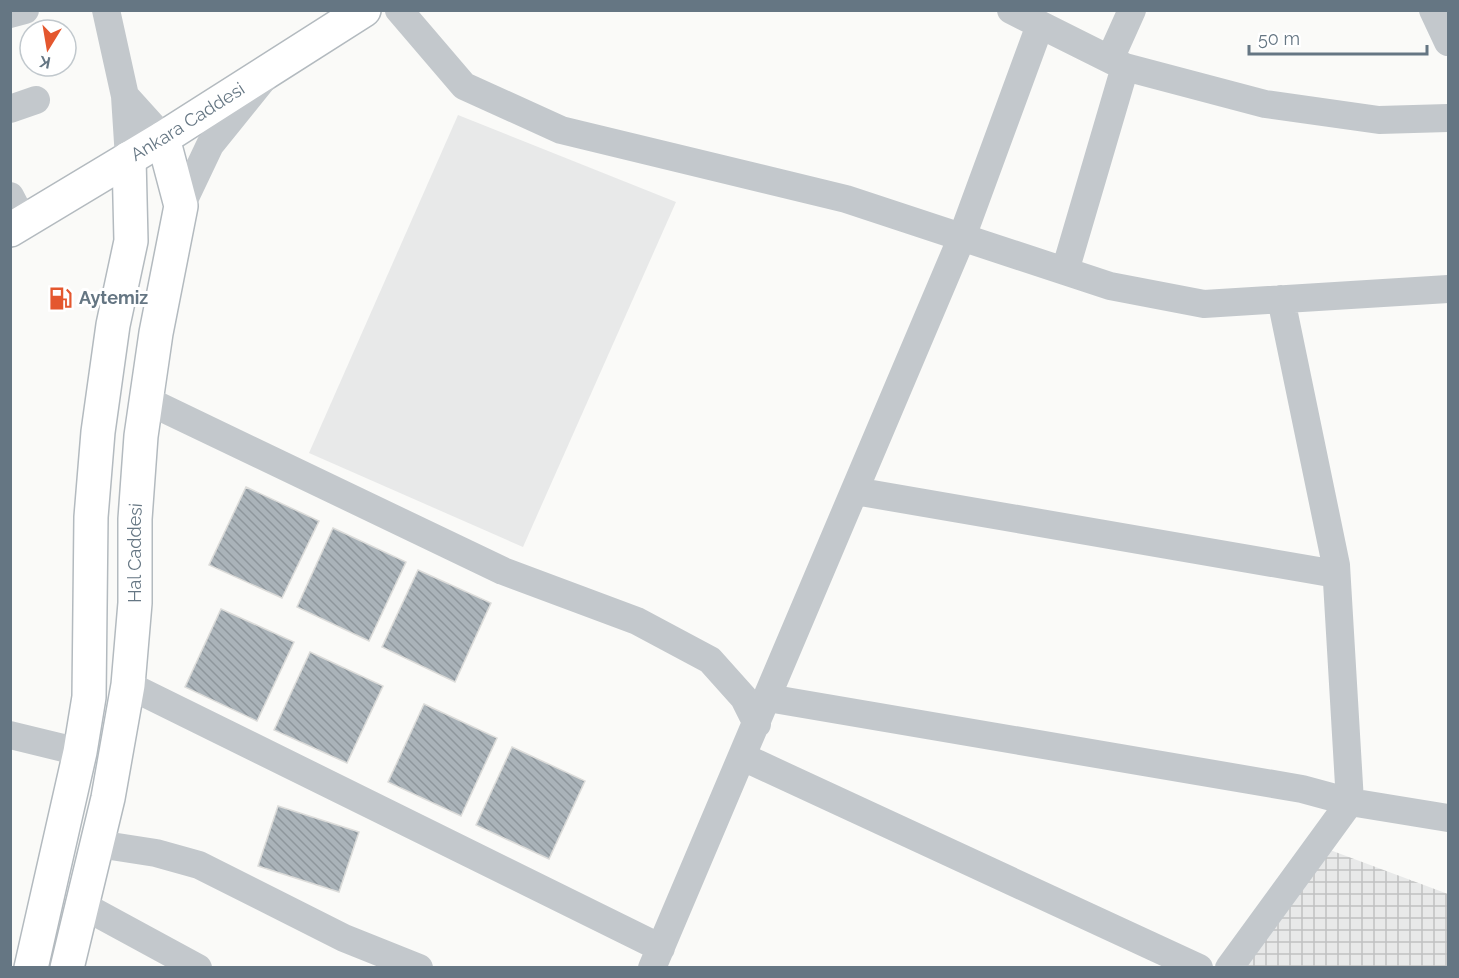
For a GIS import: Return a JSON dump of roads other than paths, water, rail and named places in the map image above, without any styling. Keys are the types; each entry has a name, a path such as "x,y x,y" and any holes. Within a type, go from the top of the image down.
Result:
{"street":[{"path":"10,14 25,10"},
{"path":"31,968 80,752 89,697 91,517 98,432 113,325 131,242 125,96 105,10"},
{"name":"Ankara Caddesi","path":"15,215 129,158 364,10"},
{"path":"399,10 464,86 561,130 846,199 1110,286 1204,304 1449,289"},
{"path":"1011,10 1118,63 1265,104 1379,120 1449,118"},
{"path":"1065,271 1132,10"},
{"path":"1432,10 1449,42"},
{"path":"128,685 656,958 962,237 1040,25"},
{"path":"181,206 210,145 276,65"},
{"path":"125,96 163,138"},
{"name":"Hal Caddesi","path":"70,966 119,747 128,685 135,603 135,519 146,400 156,333 181,206 163,138"},
{"path":"1229,968 1350,802 1336,574 1281,299"},
{"path":"146,400 502,571 637,621 668,637 710,660 744,698 757,724"},
{"path":"855,491 1336,574"},
{"path":"768,698 1302,789 1350,802 1449,818"},
{"path":"10,735 80,752"},
{"path":"743,757 1199,968"},
{"path":"98,844 156,853 200,865 344,938 419,968"},
{"path":"82,905 198,968"}],"place":[{"name":"Aytemiz","path":"61,298"}]}
